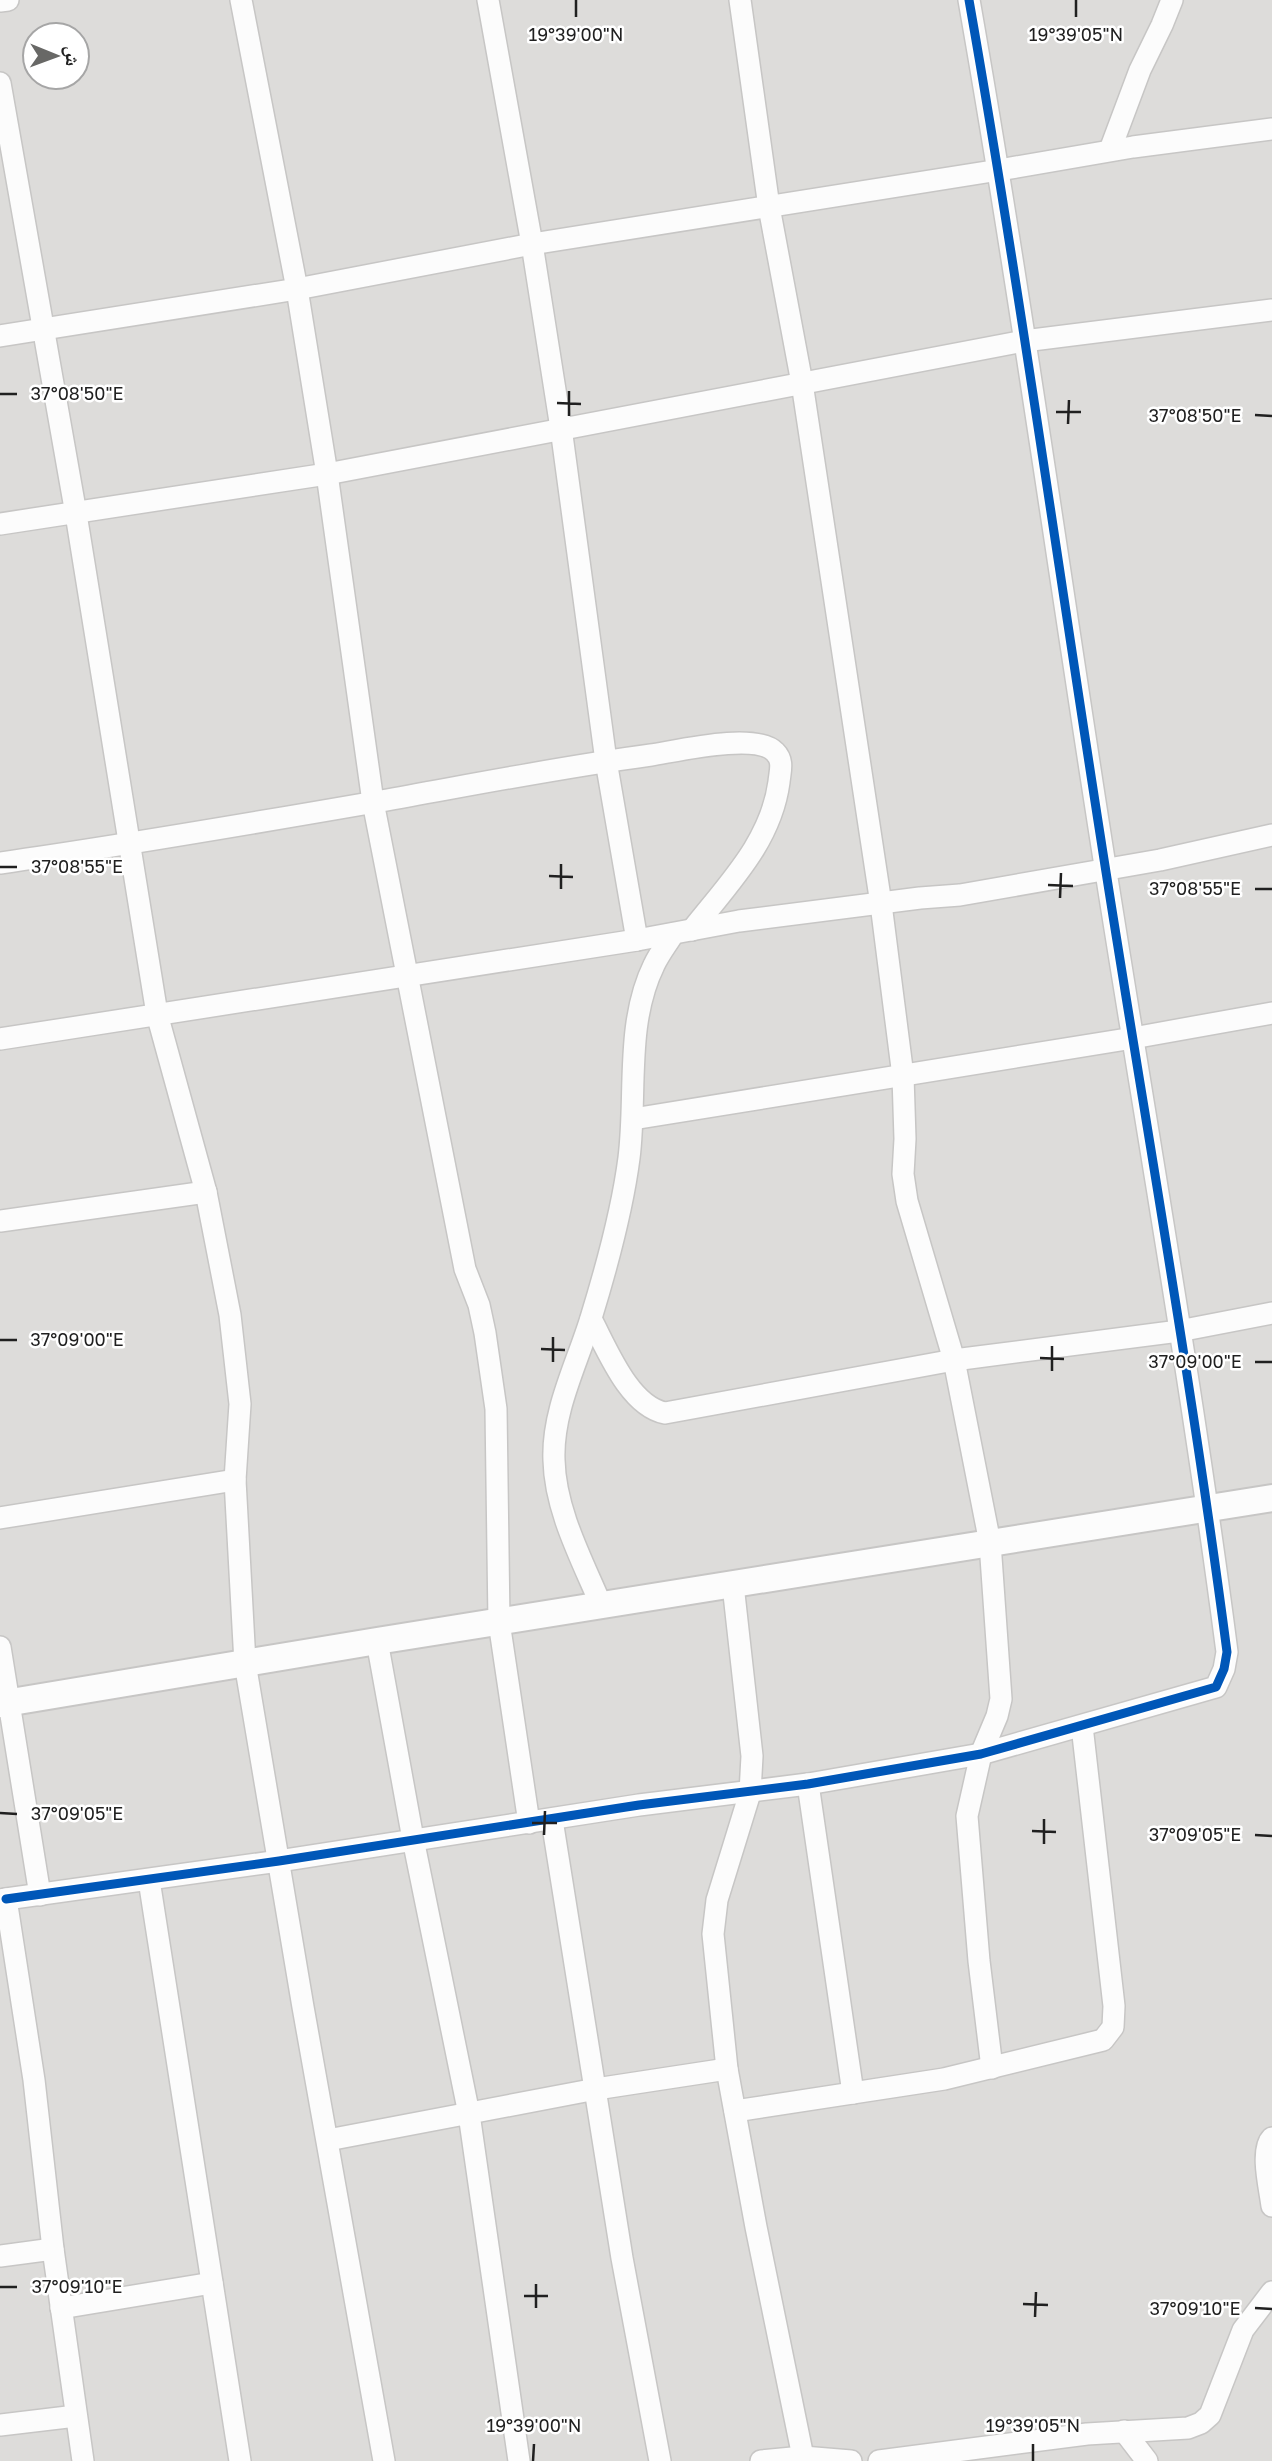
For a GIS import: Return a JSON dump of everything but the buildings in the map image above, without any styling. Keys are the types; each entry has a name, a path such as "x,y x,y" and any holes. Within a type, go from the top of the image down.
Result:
{"street":[{"path":"0,1 8,0"},
{"path":"241,0 297,289 327,474 373,802 465,1269 479,1306 485,1332 496,1409 499,1622 529,1823"},
{"path":"488,0 532,244 561,428 606,761 637,940"},
{"path":"740,0 769,206 802,383 881,904 903,1076 903,1174 907,1201 954,1360 990,1543 1001,1699 981,1754 967,1816 979,1961 992,2068"},
{"path":"83,2461 52,2249 34,2080 3,1900 279,1861 639,1805 750,1793 981,1754 1216,1687 1224,1670 1227,1652 1208,1508 1105,869 999,170 969,0"},
{"path":"1110,150 1140,70 1171,0"},
{"path":"0,83 76,514 157,1014 206,1192 230,1315 240,1404 235,1480 245,1662 384,2461"},
{"path":"0,336 297,289 532,244 1110,150 1272,129"},
{"path":"0,524 327,474 1024,341 1272,310"},
{"path":"0,863 128,844 606,761 733,743 757,744 775,751 781,762 778,789 769,824 757,847 654,965 643,996 636,1032 629,1161 591,1319 560,1410 553,1459 557,1490 572,1536 601,1605"},
{"path":"0,1039 637,940 739,921 960,895 1272,835"},
{"path":"633,1119 1272,1013"},
{"path":"0,1221 206,1192"},
{"path":"591,1319 619,1373 652,1410 665,1413 954,1360 1179,1331 1272,1313"},
{"path":"0,1518 235,1480"},
{"path":"4,1703 1272,1498"},
{"path":"733,1585 752,1756 750,1793 717,1900 713,1934 727,2069 803,2457"},
{"path":"377,1641 468,2114 519,2461"},
{"path":"0,1647 4,1703 40,1895"},
{"path":"735,2111 944,2079 1103,2040 1113,2027 1114,2006 1082,1726"},
{"path":"808,1784 853,2093"},
{"path":"552,1820 622,2258 660,2461"},
{"path":"149,1880 240,2461"},
{"path":"328,2140 596,2089 727,2069"},
{"path":"1272,2138 1265,2153 1272,2206"},
{"path":"0,2256 52,2249"},
{"path":"61,2308 212,2283"},
{"path":"879,2461 1023,2451 1124,2431 1188,2428 1201,2423 1210,2415 1243,2330 1272,2292"},
{"path":"0,2425 76,2416"},
{"path":"1124,2431 1147,2461"},
{"path":"761,2461 803,2457 851,2461"}],"shaded area":[{"path":"0,0 1272,0 1272,2461 0,2461"}],"cycle path":[{"path":"6,1899 279,1861 639,1805 808,1784 981,1754 1216,1687 1224,1669 1227,1652 1200,1457 969,0"}]}
